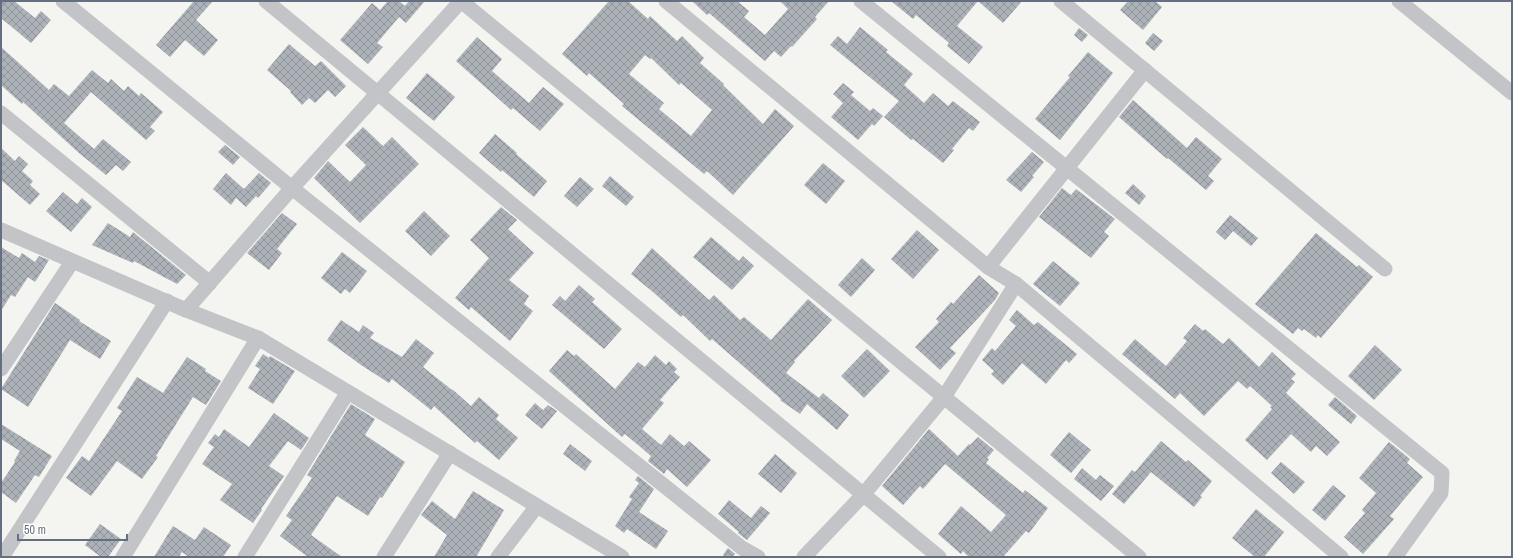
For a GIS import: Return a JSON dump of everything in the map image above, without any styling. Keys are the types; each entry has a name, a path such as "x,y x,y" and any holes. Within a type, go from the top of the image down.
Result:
{"street":[{"path":"64,1 292,188 742,548 758,557"},
{"path":"266,1 939,557"},
{"path":"186,310 377,92 461,1 1139,557"},
{"path":"666,1 988,266 1016,284 1341,557"},
{"path":"861,1 1442,473 1441,493 1395,557"},
{"path":"1061,1 1385,269"},
{"path":"1399,1 1512,93"},
{"path":"988,266 1145,70"},
{"path":"1,113 210,283"},
{"path":"1,230 186,310 258,338 622,557"},
{"path":"1,369 72,262"},
{"path":"804,557 863,495 944,397 1016,284"},
{"path":"2,557 167,301"},
{"path":"124,557 258,338"},
{"path":"245,557 348,392"},
{"path":"384,557 450,453"},
{"path":"498,557 537,506"}],"building":[{"path":"1,1 14,1 35,18 41,11 51,20 31,43 1,18"},
{"path":"194,1 213,1 196,20 218,40 204,56 185,40 170,57 156,45"},
{"path":"388,1 399,1 405,6 409,1 425,1 406,23 399,17 377,43 383,47 368,64 340,40 372,3 380,10"},
{"path":"609,1 628,1 648,19 650,16 677,41 682,36 704,58 700,63 724,84 723,85 763,124 775,109 794,126 733,195 707,171 704,174 622,106 624,104 589,73 587,76 562,54","holes":["645,55 650,59 651,58 679,85 681,83 712,110 691,136 659,109 664,103 629,74"]},
{"path":"692,1 737,1 749,11 744,17 765,35 788,9 780,1 829,1 815,17 817,19 792,47 791,46 781,57 774,51 765,61 709,13 707,15"},
{"path":"891,1 978,1 957,26 983,47 969,64 947,46 949,43 916,15 913,19"},
{"path":"978,1 1022,1 1003,23"},
{"path":"1128,1 1155,1 1162,7 1143,30 1120,10"},
{"path":"860,27 888,50 886,52 913,74 904,85 924,103 933,93 948,106 953,101 980,122 973,131 969,128 943,163 913,139 911,140 884,117 899,101 830,45 838,36 847,44"},
{"path":"1079,28 1088,35 1082,42 1074,35"},
{"path":"1153,33 1163,41 1154,51 1145,43"},
{"path":"477,37 502,59 492,71 529,103 543,87 564,104 540,131 513,108 511,110 456,61"},
{"path":"289,44 315,66 321,61 346,86 335,97 328,90 315,103 309,98 302,105 290,92 291,91 267,70"},
{"path":"1,47 49,90 54,84 69,96 92,70 108,83 111,79 124,91 128,86 139,96 141,93 163,112 150,127 155,131 146,140 91,92 64,123 94,149 103,139 131,162 123,171 116,165 106,175 79,153 23,102 22,104 1,85"},
{"path":"1088,52 1113,73 1060,140 1035,119 1070,77 1068,76"},
{"path":"427,73 455,97 434,121 406,98"},
{"path":"843,83 854,92 851,95 870,111 873,108 883,116 874,126 872,124 858,140 831,117 843,103 833,94"},
{"path":"1133,100 1187,148 1196,137 1222,159 1208,176 1214,181 1206,190 1168,158 1167,159 1119,117"},
{"path":"363,127 383,146 392,137 419,164 360,223 314,178 328,161 350,182 366,165 345,145"},
{"path":"495,134 547,181 534,197 479,153"},
{"path":"225,145 240,157 233,165 218,152"},
{"path":"1,148 15,161 19,156 28,164 22,171 33,181 30,185 40,194 30,205 1,180"},
{"path":"1032,152 1044,162 1021,192 1006,180"},
{"path":"823,163 845,181 826,204 804,185"},
{"path":"226,173 244,189 259,173 271,183 258,198 256,196 246,207 236,198 231,205 213,189"},
{"path":"610,176 634,197 626,206 602,186"},
{"path":"580,177 594,189 577,207 564,196"},
{"path":"1133,184 1146,196 1139,205 1125,193"},
{"path":"1062,188 1071,195 1076,189 1115,219 1104,232 1109,236 1091,258 1039,217"},
{"path":"63,192 77,204 82,198 92,207 71,232 46,211"},
{"path":"501,207 517,220 508,229 534,253 509,280 529,296 524,304 533,311 510,341 471,307 469,310 455,298 489,258 470,240"},
{"path":"424,211 450,236 431,256 405,231"},
{"path":"282,213 297,224 277,249 282,253 269,270 247,253"},
{"path":"1230,215 1258,238 1251,246 1233,231 1225,240 1216,232"},
{"path":"108,223 130,237 133,232 186,275 177,284 134,261 133,263 92,245"},
{"path":"917,230 939,250 913,279 891,259"},
{"path":"1316,233 1357,267 1359,265 1373,277 1321,338 1318,335 1316,338 1304,329 1302,331 1298,328 1293,334 1255,304"},
{"path":"711,237 739,261 743,256 754,266 732,290 693,257"},
{"path":"1,247 19,258 22,253 35,262 39,256 49,260 35,282 28,277 15,297 11,295 1,311"},
{"path":"652,248 709,300 714,295 740,320 744,317 771,340 808,299 832,320 794,361 795,362 786,373 819,398 823,393 849,415 837,430 807,404 800,414 780,400 781,399 712,339 710,341 683,315 681,317 631,274"},
{"path":"342,252 367,271 350,293 345,289 341,294 321,278"},
{"path":"862,258 875,270 851,297 838,285"},
{"path":"1053,261 1080,283 1060,306 1033,284"},
{"path":"979,275 999,293 995,300 950,348 956,353 940,370 915,347 939,322 936,319 951,302 953,304"},
{"path":"579,285 595,299 592,302 622,329 604,349 552,305 560,296 565,301"},
{"path":"55,303 80,320 79,321 111,341 100,359 70,340 28,407 1,389"},
{"path":"1017,310 1034,325 1038,322 1077,354 1069,363 1066,360 1046,384 1022,363 1003,385 991,374 994,371 982,360 992,348 995,351 1016,326 1009,320"},
{"path":"341,320 359,332 363,325 374,333 370,338 402,357 416,339 434,353 423,367 452,389 471,406 479,397 499,415 496,419 518,438 499,460 477,441 475,443 434,406 431,410 392,379 389,383 327,340"},
{"path":"1195,324 1203,331 1205,329 1223,344 1229,338 1259,367 1272,352 1296,374 1291,379 1295,382 1286,393 1340,442 1327,456 1316,446 1311,452 1291,434 1267,460 1245,440 1272,409 1270,407 1272,406 1250,386 1247,389 1238,381 1204,416 1180,393 1175,399 1122,354 1135,339 1166,366 1187,341 1183,338"},
{"path":"1375,345 1402,370 1374,400 1348,376"},
{"path":"867,349 890,371 864,398 841,376"},
{"path":"567,350 574,356 576,354 615,389 638,362 645,367 655,355 666,365 669,361 677,369 674,372 680,377 660,400 664,403 642,429 661,445 670,434 684,446 689,441 711,460 687,487 667,469 664,474 648,461 651,456 625,434 622,437 549,371"},
{"path":"263,354 269,358 270,356 295,371 273,404 248,388 260,369 255,366"},
{"path":"187,357 221,381 206,405 193,397 156,456 158,457 142,479 117,461 91,496 66,478 82,456 89,461 122,411 117,408 137,377 163,393"},
{"path":"1335,397 1357,416 1351,424 1328,405"},
{"path":"535,403 543,410 548,405 557,411 542,429 525,415"},
{"path":"351,404 375,419 365,435 405,462 382,498 380,497 368,516 337,496 311,535 342,557 308,557 280,536 292,520 286,516 312,478 307,475"},
{"path":"274,413 309,438 301,450 288,441 269,466 284,476 253,523 220,500 232,484 202,464 214,447 208,443 215,434 219,437 224,429 249,447"},
{"path":"1,424 52,456 39,477 35,475 16,503 1,492 1,483 15,462 14,461 20,451 1,439"},
{"path":"929,429 958,456 978,437 994,450 987,458 989,459 986,463 1023,493 1025,490 1048,508 1029,533 1026,531 1003,557 969,557 963,551 961,554 938,534 961,506 991,532 1006,515 945,464 923,489 920,486 903,505 882,486"},
{"path":"1069,432 1091,450 1071,473 1050,455"},
{"path":"1161,441 1186,462 1188,460 1212,481 1200,496 1202,497 1194,507 1151,472 1124,504 1112,494 1132,470 1135,472"},
{"path":"1389,442 1410,459 1407,463 1423,477 1390,516 1394,519 1363,554 1344,537 1365,513 1362,510 1376,493 1359,478"},
{"path":"570,444 592,461 585,471 563,454"},
{"path":"775,454 797,473 781,493 758,474"},
{"path":"1281,462 1305,482 1294,494 1271,473"},
{"path":"1082,468 1096,480 1100,475 1114,486 1101,501 1074,479"},
{"path":"638,476 654,489 639,512 668,531 656,549 627,529 624,533 615,526 632,499 629,497 639,483 635,480"},
{"path":"1333,485 1346,496 1325,521 1312,510"},
{"path":"473,491 504,510 476,557 434,557 447,535 421,515 432,501 455,519"},
{"path":"729,500 751,518 761,506 770,513 747,540 718,514"},
{"path":"1256,509 1284,532 1264,557 1255,557 1232,538"},
{"path":"100,524 121,539 108,557 101,557 85,545"},
{"path":"173,526 195,540 204,527 231,545 223,557 189,557 182,552 179,557 154,557"},
{"path":"728,548 735,554 732,557 725,557 723,555"}]}
